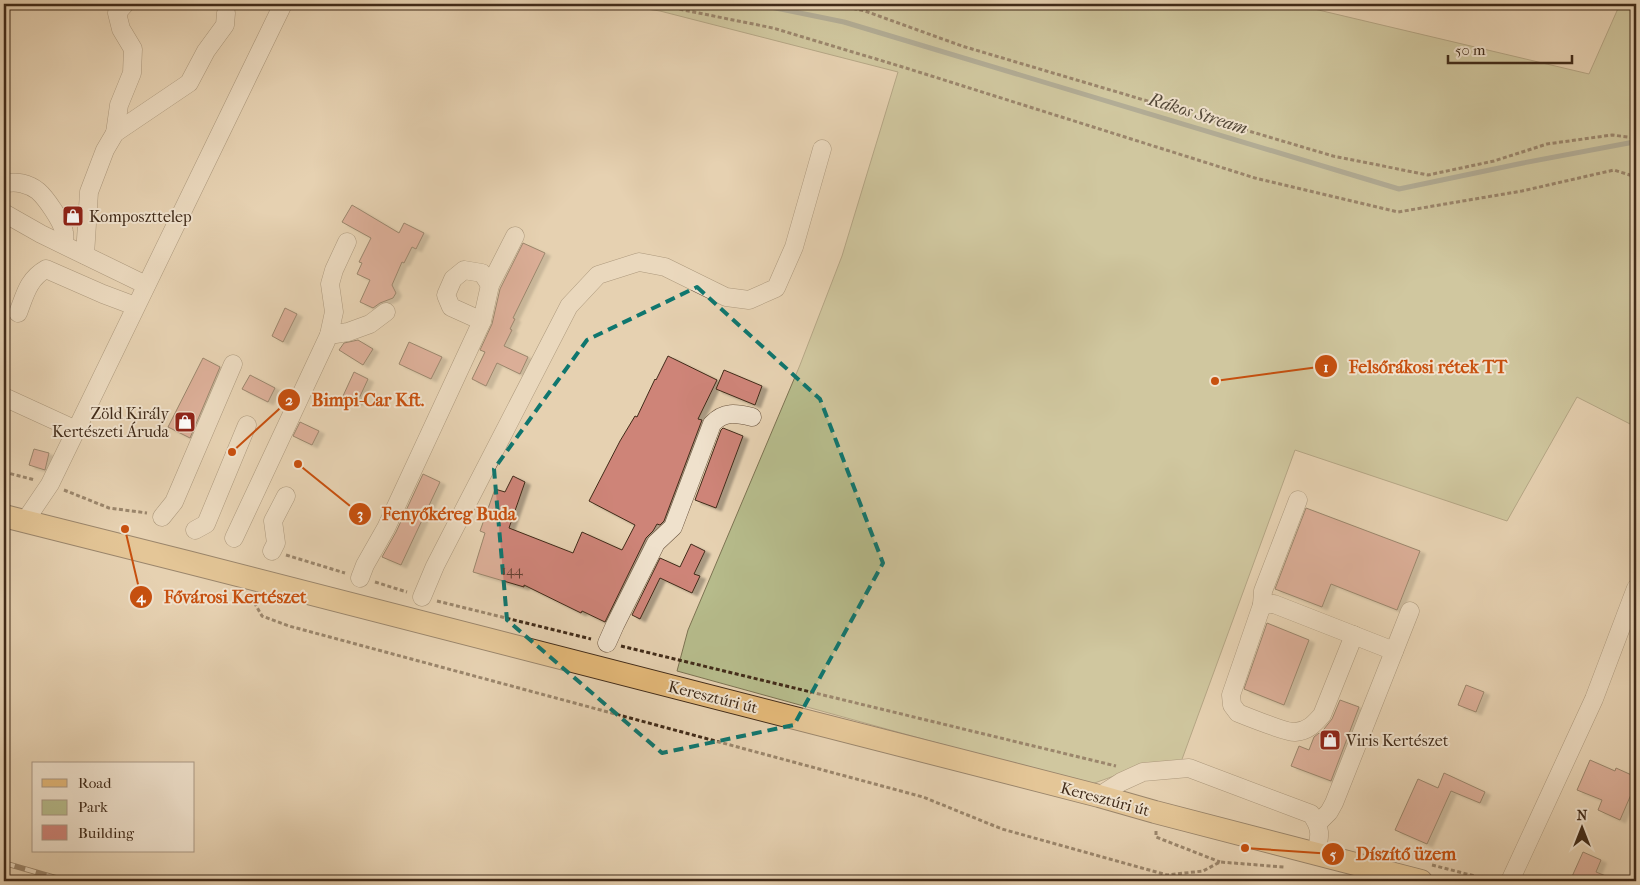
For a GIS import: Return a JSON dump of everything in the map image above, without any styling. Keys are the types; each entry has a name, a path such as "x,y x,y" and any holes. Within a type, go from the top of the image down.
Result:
{"main road":[{"name":"Keresztúri út","path":"14,519 1099,796 1421,881"}],"lane":[{"path":"85,254 90,192 105,150 115,133 119,105 132,73 133,49 121,29 117,13 125,4"},
{"path":"14,519 50,484 283,4"},
{"path":"115,133 189,83 206,52 225,25 226,13"},
{"path":"422,597 435,566 569,306 598,275 639,262 665,267 726,297 749,300 776,288 794,247 822,149"},
{"path":"4,184 10,182 22,183 38,191 57,217 64,231 64,244"},
{"path":"4,213 41,234 146,285"},
{"path":"360,578 365,565 386,528 482,321 490,285 516,236"},
{"path":"234,538 329,335 334,312 330,284 334,270 347,242"},
{"path":"18,313 28,287 36,274 46,269 135,306"},
{"path":"482,321 451,307 446,295 453,279 464,270 482,273 490,285"},
{"path":"329,335 348,332 370,324 386,312"},
{"path":"162,517 174,502 234,364"},
{"path":"4,397 76,430"},
{"path":"608,643 614,625 656,543 673,527 712,424 720,416 738,414 752,417"},
{"path":"195,530 206,524 247,425"},
{"path":"272,551 276,543 273,520 286,496"},
{"path":"1298,500 1263,592 1262,606 1231,695 1232,705 1238,713 1294,733 1313,726 1322,715 1354,635"},
{"path":"1510,881 1594,699 1636,588"},
{"path":"1262,606 1274,604 1394,651"},
{"path":"1318,823 1330,812 1410,611"},
{"path":"1099,796 1121,782 1143,772 1189,768 1311,814 1318,823 1320,836 1316,854"}],"path":[{"path":"654,4 773,28 1255,178 1398,212 1522,191 1614,170 1636,177"},
{"path":"834,4 865,11 962,46 1333,156 1428,175 1494,160 1547,144 1612,135 1636,138"},
{"path":"4,472 50,484 109,508 162,517"},
{"path":"272,551 422,597 1143,772"},
{"path":"247,577 250,595 262,616 289,626 923,797 1002,829 1167,875 1203,871 1220,862"},
{"path":"1156,812 1156,837 1220,862 1292,868"}],"highlighted area":[{"path":"697,287 820,399 883,563 794,725 662,753 507,620 494,469 587,340"}],"green space":[{"path":"613,4 1293,4 1589,74 1620,4 1636,4 1636,427 1577,397 1507,521 1295,450 1181,762 1139,767 1089,785 677,671 688,630 800,365 842,256 898,72 660,11"}],"building":[{"path":"352,205 399,233 404,223 424,233 416,249 412,247 404,263 402,262 392,285 396,293 393,298 373,308 360,302 370,280 357,274 362,263 359,262 371,238 342,222"},
{"path":"523,243 545,253 513,318 515,319 510,329 512,330 504,346 528,357 520,374 497,363 486,386 472,379 485,352 480,350 492,324 500,289"},
{"path":"285,308 297,314 283,342 272,336"},
{"path":"358,340 373,349 363,365 339,350 344,343"},
{"path":"409,342 442,357 431,379 399,364"},
{"path":"668,356 717,380 698,419 702,420 664,521 660,525 657,524 646,538 605,622 582,611 581,613 524,585 524,587 473,572 485,533 480,531 495,489 505,492 513,476 525,482 509,528 573,553 582,532 622,550 635,525 589,501 620,441 635,416 637,417"},
{"path":"203,358 220,367 190,438 168,427"},
{"path":"724,370 762,386 755,405 716,389"},
{"path":"354,372 368,379 357,403 343,396"},
{"path":"250,375 275,388 268,402 242,389"},
{"path":"300,422 319,431 312,445 293,436"},
{"path":"723,428 743,436 716,508 695,500"},
{"path":"34,449 49,453 45,470 29,465"},
{"path":"423,474 440,482 401,565 382,557"},
{"path":"1306,508 1420,551 1397,610 1331,584 1322,607 1275,589"},
{"path":"691,544 705,551 694,574 700,576 692,593 660,578 640,619 632,615 660,558 680,567"},
{"path":"1267,623 1309,640 1284,705 1244,689"},
{"path":"1466,685 1484,692 1476,712 1458,705"},
{"name":"Viris Kertészet","path":"1340,700 1359,707 1331,781 1291,766 1299,746 1309,750 1314,737 1319,733 1322,735 1332,719"},
{"path":"1590,760 1615,771 1616,768 1636,777 1636,783 1620,820 1598,810 1602,800 1577,790"},
{"path":"1444,773 1485,792 1480,803 1451,791 1427,844 1395,830 1418,779 1438,788"},
{"path":"1583,852 1601,860 1596,872 1618,881 1570,881"}],"waterway":[{"name":"Rákos Stream","path":"756,4 844,22 1399,189 1523,163 1636,143"}],"railway":[{"path":"4,863 67,881"}],"place":[{"name":"Komposzttelep","path":"73,216"},
{"name":"Felsőrákosi rétek TT","path":"1215,381"},
{"name":"Zöld Király Kertészeti Áruda","path":"185,422"},
{"name":"Bimpi-Car Kft.","path":"232,452"},
{"name":"Fenyőkéreg Buda","path":"298,464"},
{"name":"Fővárosi Kertészet","path":"125,529"},
{"name":"Viris Kertészet","path":"1330,740"},
{"name":"Díszítő üzem","path":"1245,848"}]}
